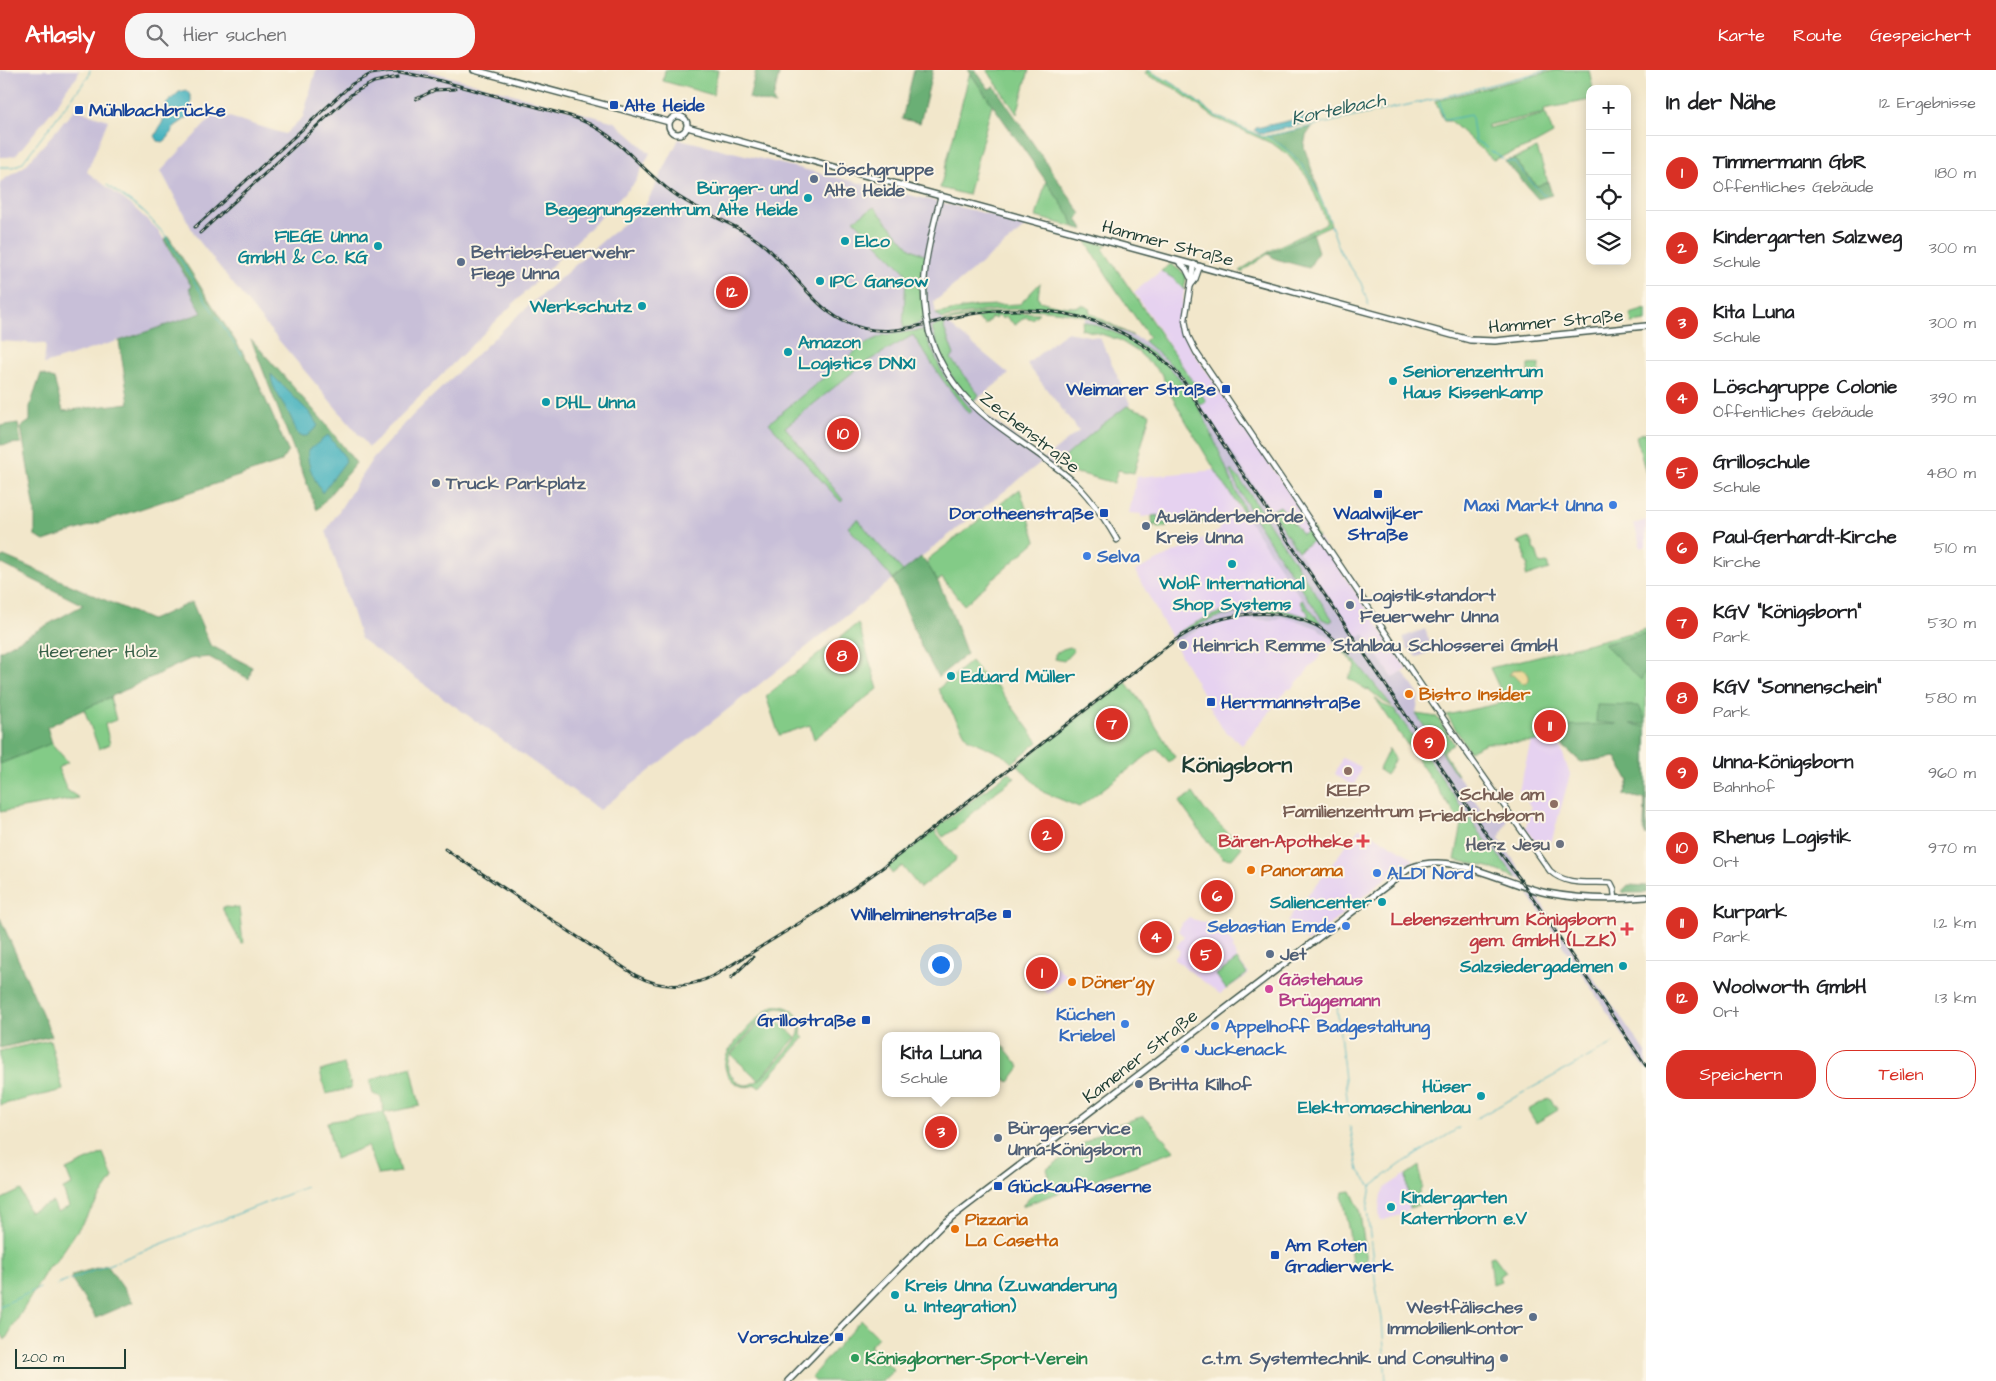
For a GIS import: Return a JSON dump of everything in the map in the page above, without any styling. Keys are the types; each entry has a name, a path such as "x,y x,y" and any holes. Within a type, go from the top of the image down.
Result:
{"main road":[{"path":"474,70 669,122"},
{"path":"676,116 682,117 686,121 687,127 683,133 675,134 669,128 669,122 676,116"},
{"name":"Hammer Straße","path":"687,127 1475,341 1495,341 1646,326"},
{"name":"Kamener Straße","path":"788,1381 944,1224 1400,875 1419,865 1442,864 1475,869 1548,893 1576,897 1646,897"}],"street":[{"name":"Zechenstraße","path":"941,195 924,269 923,294 929,332 944,368 966,400 990,421 1063,473 1078,486 1102,514 1117,540"},
{"path":"1176,260 1186,269 1191,285"},
{"path":"1190,279 1194,264"},
{"path":"1200,266 1191,285 1186,302 1184,320 1191,344 1463,748 1550,871 1562,879 1594,884 1611,883 1615,898"}],"shaded area":[{"path":"0,70 79,70 77,77 67,88 57,105 16,155 8,157 0,157"},
{"path":"316,70 425,70 615,122 650,153 634,184 369,447 260,318 196,237 161,171 216,113 285,134 303,117"},
{"path":"75,109 108,120 87,172 131,205 158,230 192,287 190,289 203,314 44,364 46,344 0,341 0,182 25,166"},
{"path":"679,139 1029,224 934,302 936,314 1009,374 971,404 1044,459 1079,431 1027,364 1066,332 1100,338 1130,404 1054,467 1044,460 600,810 361,639 326,531 373,458 414,414 514,319 606,238 644,208"},
{"path":"1161,271 1174,279 1184,290 1180,323 1190,347 1313,528 1302,535 1280,506 1271,511 1200,405 1206,401 1134,292"},
{"path":"1086,317 1144,341 1187,381 1200,405 1357,639 1364,634 1393,678 1403,672 1419,695 1416,714 1489,821 1502,812 1508,820 1499,838 1528,882 1517,878 1479,832 1384,695 1335,641 1317,628 1292,619 1280,617 1278,620 1238,619 1210,626 1208,624 1174,643 1171,637 1174,635 1177,636 1205,621 1240,612 1282,613 1321,623 1302,600 1246,517 1248,515 1238,498 1195,404 1180,380 1132,341 1116,332 1084,321"},
{"path":"1217,470 1239,508 1247,517 1302,600 1300,601 1308,613 1308,617 1278,609 1225,610 1196,622 1171,637 1135,571 1219,531 1220,520 1159,523 1158,515 1141,517 1141,514 1129,513 1137,477"},
{"path":"1646,520 1646,546 1641,548 1634,524"},
{"path":"1318,537 1407,669 1393,678 1364,635 1357,639 1298,551"},
{"path":"1279,617 1292,619 1317,628 1333,640 1333,642 1291,689 1288,689 1242,745 1222,728 1174,643 1209,624 1238,619 1278,620"},
{"path":"1425,629 1433,651 1417,657 1407,648 1403,637"},
{"path":"1531,741 1559,742 1570,775 1552,840 1540,849 1526,828 1531,807 1519,791"},
{"name":"KEEP Familienzentrum","path":"1342,758 1361,767 1355,785 1348,783 1335,774"},
{"path":"1359,828 1411,857 1413,862 1396,870 1308,942 1288,922 1294,910 1317,884"},
{"path":"1528,894 1537,897 1646,1053 1646,1070"},
{"path":"1188,918 1204,922 1222,931 1234,945 1233,949 1237,959 1249,974 1220,994 1174,959 1180,951 1176,947 1184,936 1178,931 1182,923"},
{"path":"1056,966 1066,975 1048,994 1038,985"},
{"path":"935,1116 959,1134 948,1149 945,1149 923,1131"},
{"path":"1406,1174 1409,1209 1406,1210 1407,1213 1380,1221 1381,1195 1386,1187"}],"green space":[{"path":"665,70 718,70 713,95 663,81"},
{"path":"756,70 780,70 773,100 775,105 749,98"},
{"path":"914,70 933,70 920,123 902,119"},
{"path":"968,70 975,70 989,89 994,86 1081,214 1077,219 1084,230 1074,227 1070,216"},
{"path":"987,70 1029,70 1017,114"},
{"path":"1147,70 1174,84 1216,116 1263,137 1267,136 1292,154 1308,174 1331,225 1268,254 1243,271 1243,273 1239,271 1273,249 1327,223 1308,178 1287,154 1273,144 1215,118 1174,88 1145,74"},
{"path":"1556,70 1589,70 1592,85 1586,85 1586,101 1544,109 1545,113 1488,125 1488,128 1546,114 1553,134 1535,144 1493,160 1450,121 1444,121 1435,101"},
{"path":"970,72 992,104 968,195 940,188"},
{"path":"1312,127 1306,136 1304,147 1319,191 1318,193 1309,175 1291,153 1267,136"},
{"path":"1537,148 1548,182 1537,186 1514,159"},
{"path":"1514,159 1537,186 1548,182 1552,195 1538,199 1505,161"},
{"path":"1046,181 1070,216 1074,227 1036,217"},
{"path":"874,207 910,248 926,256 926,317 916,325 903,328 905,272 854,220"},
{"path":"1312,233 1318,252 1309,268 1276,259 1268,254"},
{"path":"168,236 250,364 288,451 281,462 44,541 35,536 35,510 21,427 30,421 30,406 41,374 54,379 63,411 129,403 119,341 202,313 189,288 192,287 164,240"},
{"path":"1085,240 1107,245 1103,249 1206,401 1200,405 1187,381 1144,341 1149,337"},
{"path":"1171,264 1185,274 1184,290 1174,279 1161,271"},
{"path":"1040,283 1038,297 1040,301 1068,307 1082,305 1089,308 1090,313 1133,336 1090,318 1048,310 995,310 942,319 936,314 977,306 1020,304"},
{"path":"1646,309 1646,321 1632,323 1630,314"},
{"path":"1006,312 1039,313 1032,319 1025,317 1015,325 1005,316 1003,319 998,315 995,319 992,317 985,325 975,317 946,322 977,314"},
{"path":"1083,321 1110,330 1148,350 1180,379 1191,393 1204,418 1247,517 1204,452 1165,385 1163,375 1138,352 1119,340 1081,329"},
{"path":"946,322 944,328 954,355 951,359 979,395 974,400 970,401 946,368 932,329 934,326"},
{"path":"923,330 944,376 972,411 969,414 942,379 913,335 863,364 785,427 843,500 841,502 769,423 863,345 884,335"},
{"path":"251,339 324,422 356,463 317,510"},
{"path":"1540,364 1539,378 1531,379 1528,377 1528,365"},
{"path":"1127,406 1150,414 1134,473 1118,470 1114,483 1082,474 1069,473 1057,464 1099,427"},
{"path":"18,423 21,443 0,445 0,426"},
{"path":"1646,432 1646,474 1636,436"},
{"path":"1230,471 1239,478 1333,620 1330,622 1322,619 1261,528"},
{"path":"1020,489 1036,541 964,605 942,578 937,581 928,565 928,559"},
{"path":"1280,506 1302,534 1313,528 1318,537 1298,551 1271,511"},
{"path":"1158,515 1159,523 1213,519 1213,521 1192,525 1192,522 1167,524 1167,527 1157,528 1157,525 1154,525 1153,528 1152,516"},
{"path":"858,519 903,571 893,579 848,527"},
{"path":"1529,538 1533,543 1533,549 1536,551 1540,564 1547,563 1549,569 1525,577 1528,564 1525,561 1522,545 1517,543"},
{"name":"Heerener Holz","path":"4,556 151,620 192,602 210,645 252,667 249,679 209,657 190,659 47,727 52,743 0,764 0,651 83,605 0,563 0,558"},
{"path":"921,557 942,590 967,654 938,677 921,646 893,579"},
{"path":"1302,600 1322,624 1284,614 1248,612 1230,614 1213,619 1177,636 1174,635 1207,618 1238,609 1271,609 1308,617 1308,613 1300,602"},
{"path":"858,623 878,689 814,739 810,725 779,735 766,696"},
{"path":"1646,629 1646,836 1644,831 1645,799 1624,795 1629,781 1616,757 1581,762 1559,742 1555,741 1486,743 1469,751 1447,715 1506,702 1490,668"},
{"path":"1646,633 1646,668 1641,680 1604,644"},
{"path":"1333,640 1358,664 1392,706 1348,678 1356,666"},
{"path":"1070,647 1074,650 1064,661 1055,659 1055,654"},
{"path":"971,661 983,676 998,687 1038,742 1012,763 1003,755 968,739 938,689"},
{"path":"1125,681 1140,701 1175,757 1169,762 1157,748 1079,807 1043,792 1017,765"},
{"path":"0,685 68,762 58,768 67,790 79,798 0,812"},
{"path":"110,697 116,720 105,724 110,744 99,749 84,709"},
{"path":"1375,698 1383,705 1394,709 1479,832 1517,878 1488,867 1455,860 1462,824"},
{"path":"1597,705 1639,706 1646,722 1646,724 1631,724 1646,727 1646,836 1644,831 1645,799 1624,795 1629,781 1616,757 1581,762 1559,742 1556,726 1617,724 1596,722"},
{"path":"1416,714 1437,717 1454,744 1443,751 1458,775 1456,774"},
{"path":"1389,749 1395,759 1386,775 1379,769"},
{"path":"1009,772 1015,778 943,837 936,828"},
{"path":"1193,793 1204,809 1242,847 1232,859 1223,858 1211,846 1179,802"},
{"path":"934,830 956,858 955,861 920,888 902,866 892,874 888,866"},
{"path":"1628,885 1646,886 1646,893 1624,893 1622,891"},
{"path":"223,907 239,908 243,943 241,943"},
{"path":"0,918 52,1036 0,1048"},
{"path":"1237,960 1247,974 1226,989 1216,975"},
{"path":"774,1006 780,1006 786,1007 795,1013 801,1023 801,1035 804,1038 759,1088 756,1085 747,1087 736,1084 731,1080 726,1071 725,1064 728,1052 755,1021","holes":["777,1008 787,1010 795,1016 799,1022 800,1029 798,1035 791,1046 762,1077 750,1085 743,1085 737,1082 728,1070 728,1061 731,1053 766,1013"]},
{"path":"768,1013 796,1037 759,1080 731,1055"},
{"path":"50,1040 63,1090 0,1105 0,1051"},
{"path":"1000,1042 1020,1067 1009,1082 1000,1075"},
{"path":"344,1064 352,1088 326,1094 320,1071"},
{"path":"411,1066 420,1106 384,1113 400,1172 378,1175 367,1146 335,1159 327,1122 384,1112 381,1097 373,1094 370,1080"},
{"path":"1549,1098 1558,1110 1536,1123 1528,1110"},
{"path":"1144,1116 1175,1151 1022,1206 1040,1187 1040,1183 1050,1179 1047,1169 1106,1128"},
{"path":"103,1153 113,1178 55,1263 49,1266 5,1340 0,1331 0,1200 21,1190 29,1212 53,1202 57,1212 69,1207 63,1189 72,1185 66,1170"},
{"path":"1419,1166 1422,1187 1417,1197 1418,1206 1409,1208 1406,1175"},
{"path":"1351,1191 1359,1208 1367,1260 1359,1265 1352,1266 1349,1232 1342,1198 1343,1192"},
{"path":"1494,1256 1506,1272 1499,1276 1501,1281 1493,1284 1490,1257"},
{"path":"107,1265 133,1302 96,1318 71,1279 72,1275"},
{"name":"Könisgborner-Sport-Verein","path":"861,1320 878,1337 870,1346 894,1370 882,1381 815,1381 811,1377"}],"sand":[{"path":"1522,669 1527,672 1529,677 1529,680 1525,683 1520,682 1513,675 1509,675 1513,670"}],"water":[{"path":"186,90 192,102 188,117 174,127 168,138 163,142 158,141 155,136 163,121 164,106 179,92"},
{"path":"1315,115 1317,121 1260,134 1254,130 1256,128"},
{"path":"271,374 310,413 318,426 307,436 299,436 273,386"},
{"path":"328,435 346,461 322,493 310,468 308,451"}],"waterway":[{"path":"0,167 13,167 22,163 88,77 90,70"},
{"name":"Kortelbach","path":"1148,70 1174,84 1216,116 1263,137 1439,98 1548,70"},
{"path":"1439,99 1443,118 1446,120 1470,115 1475,140 1503,159"},
{"path":"1267,136 1280,144 1300,162 1319,194 1330,221"},
{"path":"1506,161 1514,162 1543,195 1546,195"},
{"path":"107,185 143,211 165,235 213,312"},
{"path":"1331,225 1340,251 1361,283 1369,306"},
{"path":"216,316 242,355"},
{"path":"1337,1006 1349,1116"},
{"path":"1475,1119 1614,1043"},
{"path":"1350,1126 1359,1171 1371,1186"},
{"path":"1386,1381 1382,1318 1376,1287 1367,1210 1371,1186 1401,1164 1459,1128"},
{"path":"57,1285 306,1187"},
{"path":"0,1306 40,1288"}],"railway":[{"path":"195,227 352,84 371,74 391,71 400,72 430,78 570,116 588,123 616,142 651,175 679,197 756,239 776,256 821,306 843,321 859,327 891,330 971,314 1028,310 1057,312 1084,318 1109,327 1133,339 1165,362 1183,381 1240,469 1484,831 1520,879 1646,1066"},
{"path":"200,233 353,93 374,82 398,77"},
{"path":"416,99 435,90 455,89"},
{"path":"445,849 635,975 645,980 665,985 675,986 695,983 715,975 832,903 882,868 1174,641 1189,632 1225,618 1243,615 1281,615 1300,619 1317,626 1330,635 1349,653"},
{"path":"731,978 753,957"}],"place":[{"name":"Alte Heide","path":"614,105"},
{"name":"Mühlbachbrücke","path":"79,110"},
{"name":"Löschgruppe Alte Heide","path":"814,179"},
{"name":"Bürger- und Begegnungszentrum Alte Heide","path":"808,198"},
{"name":"Elco","path":"845,241"},
{"name":"FIEGE Unna GmbH & Co. KG","path":"378,246"},
{"name":"Betriebsfeuerwehr Fiege Unna","path":"461,262"},
{"name":"IPC Gansow","path":"820,281"},
{"name":"Woolworth GmbH","path":"732,292"},
{"name":"Werkschutz","path":"642,306"},
{"name":"Amazon Logistics DNX1","path":"788,352"},
{"name":"Seniorenzentrum Haus Kissenkamp","path":"1393,381"},
{"name":"Weimarer Straße","path":"1226,389"},
{"name":"DHL Unna","path":"546,402"},
{"name":"Rhenus Logistik","path":"843,434"},
{"name":"Truck Parkplatz","path":"436,483"},
{"name":"Waalwijker Straße","path":"1378,494"},
{"name":"Maxi Markt Unna","path":"1613,505"},
{"name":"Dorotheenstraße","path":"1104,513"},
{"name":"Ausländerbehörde Kreis Unna","path":"1146,526"},
{"name":"Selva","path":"1087,556"},
{"name":"Wolf International Shop Systems","path":"1232,564"},
{"name":"Logistikstandort Feuerwehr Unna","path":"1350,605"},
{"name":"Heinrich Remme Stahlbau Schlosserei GmbH","path":"1183,645"},
{"name":"KGV \"Sonnenschein\"","path":"842,656"},
{"name":"Eduard Müller","path":"951,676"},
{"name":"Bistro Insider","path":"1409,694"},
{"name":"Herrmannstraße","path":"1211,702"},
{"name":"KGV \"Königsborn\"","path":"1112,724"},
{"name":"Kurpark","path":"1550,726"},
{"name":"Unna-Königsborn","path":"1429,743"},
{"name":"KEEP Familienzentrum","path":"1348,771"},
{"name":"Schule am Friedrichsborn","path":"1554,804"},
{"name":"Kindergarten Salzweg","path":"1047,835"},
{"name":"Bären-Apotheke","path":"1363,841"},
{"name":"Herz Jesu","path":"1560,844"},
{"name":"Panorama","path":"1251,870"},
{"name":"ALDI Nord","path":"1377,873"},
{"name":"Paul-Gerhardt-Kirche","path":"1217,896"},
{"name":"Saliencenter","path":"1382,902"},
{"name":"Wilhelminenstraße","path":"1007,914"},
{"name":"Sebastian Emde","path":"1346,926"},
{"name":"Lebenszentrum Königsborn gem. GmbH (LZK)","path":"1627,929"},
{"name":"Löschgruppe Colonie","path":"1156,937"},
{"name":"Jet","path":"1270,954"},
{"name":"Grilloschule","path":"1206,955"},
{"name":"Salzsiedergademen","path":"1623,966"},
{"name":"Timmermann GbR","path":"1042,973"},
{"name":"Döner'gy","path":"1072,982"},
{"name":"Gästehaus Brüggemann","path":"1269,989"},
{"name":"Grillostraße","path":"866,1020"},
{"name":"Küchen Kriebel","path":"1125,1024"},
{"name":"Appelhoff Badgestaltung","path":"1215,1026"},
{"name":"Juckenack","path":"1185,1049"},
{"name":"Britta Kilhof","path":"1139,1084"},
{"name":"Hüser Elektromaschinenbau","path":"1481,1096"},
{"name":"Kita Luna","path":"941,1132"},
{"name":"Bürgerservice Unna-Königsborn","path":"998,1138"},
{"name":"Glückaufkaserne","path":"998,1186"},
{"name":"Kindergarten Katernborn e.V","path":"1391,1207"},
{"name":"Pizzaria La Casetta","path":"955,1229"},
{"name":"Am Roten Gradierwerk","path":"1275,1255"},
{"name":"Kreis Unna (Zuwanderung u. Integration)","path":"895,1295"},
{"name":"Westfälisches Immobilienkontor","path":"1533,1317"},
{"name":"Vorschulze","path":"839,1337"},
{"name":"Könisgborner-Sport-Verein","path":"855,1358"},
{"name":"c.t.m. Systemtechnik und Consulting","path":"1504,1358"}],"district":[{"name":"Königsborn","path":"1237,764"}]}
